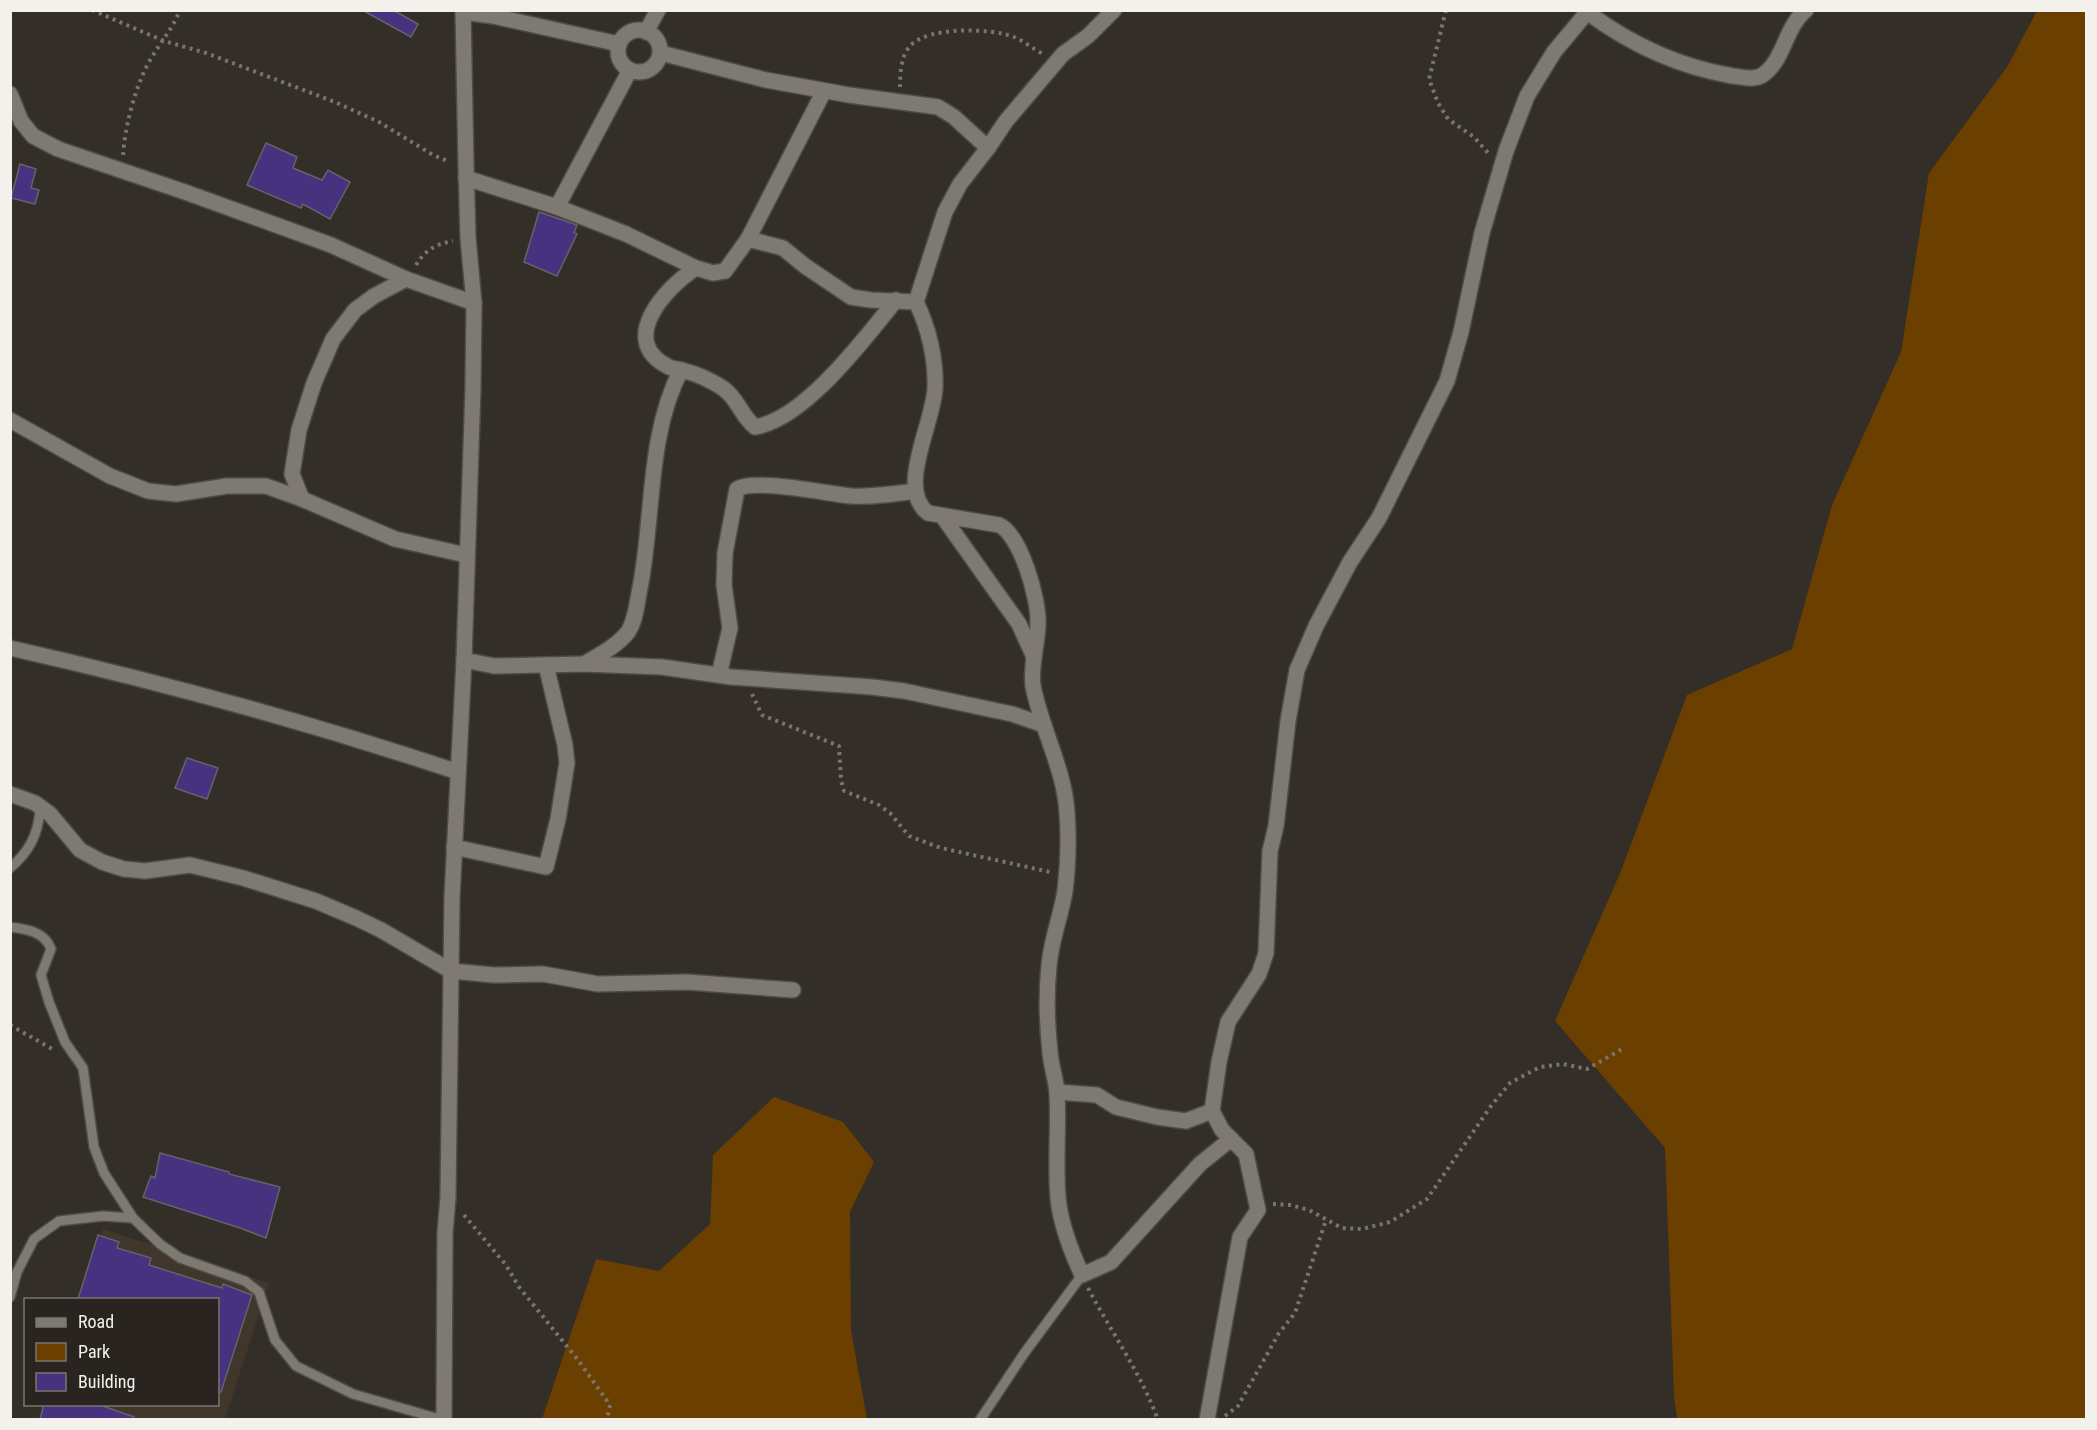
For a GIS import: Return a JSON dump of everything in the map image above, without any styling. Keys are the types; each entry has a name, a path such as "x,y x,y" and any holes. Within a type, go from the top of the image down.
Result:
{"street":[{"path":"646,32 658,10"},
{"path":"1114,10 1101,25 1063,54 1006,121 960,184 945,212 916,302 935,363 935,391 927,429 916,464 915,491 923,509 928,513 1006,528 1019,552 1035,592 1039,621 1033,683 1061,781 1067,811 1066,875 1052,938 1047,1009 1050,1053 1057,1092 1058,1199 1068,1241 1082,1275 1111,1262 1200,1164 1231,1139"},
{"path":"1207,1419 1240,1237 1258,1210 1245,1154 1222,1130 1212,1111 1228,1022 1259,975 1266,953 1270,851 1276,826 1288,721 1297,670 1316,626 1350,562 1379,518 1447,381 1461,332 1482,233 1501,169 1527,96 1554,52 1588,11 1613,32 1670,59 1714,73 1746,78 1759,77 1771,67 1778,57 1791,26 1806,10"},
{"path":"444,1419 454,847 464,660 473,387 474,303 468,238 463,11 619,44"},
{"path":"633,31 646,32 659,41 661,52 657,63 650,69 642,72 630,70 619,56 619,44 624,35 633,31"},
{"path":"661,52 766,80 938,108 954,117 988,148"},
{"path":"557,207 630,70"},
{"path":"466,172 626,234 696,268 713,273 725,271 748,240 824,91"},
{"path":"10,94 21,121 33,136 58,149 331,245 406,279 474,303"},
{"path":"748,240 783,248 851,297 916,302"},
{"path":"696,268 677,281 652,312 645,331 647,343 652,353 670,367 722,387 737,401 747,421 755,427 763,426 785,414 821,387 896,300"},
{"path":"302,499 292,474 299,430 314,383 333,339 355,310 374,296 406,279"},
{"path":"584,664 606,651 628,631 635,614 644,568 651,486 665,407 681,370"},
{"path":"13,424 128,484 148,491 176,494 227,486 266,486 302,499 395,540 466,555"},
{"path":"725,676 730,628 724,585 725,553 737,489 745,486 774,486 850,496 878,496 915,491"},
{"path":"944,517 1019,624 1035,657"},
{"path":"10,648 103,669 323,729 458,772"},
{"path":"464,660 495,666 584,664 662,667 725,676 904,691 1012,714 1044,726"},
{"path":"454,847 546,867 558,819 567,763 565,745 546,665"},
{"path":"10,794 35,803 50,814 80,850 102,862 124,869 145,871 190,865 252,881 316,901 356,918 451,971 494,975 543,974 598,984 687,982 793,990"},
{"path":"1057,1092 1097,1095 1116,1107 1186,1121 1212,1111"}],"lane":[{"path":"10,868 23,857 35,837 40,810 35,803"},
{"path":"10,927 35,932 45,938 49,944 51,949 41,975 46,993 65,1042 82,1068 94,1147 104,1173 133,1218 160,1244 180,1257 245,1281 260,1292 275,1340 296,1366 353,1394 444,1419"},
{"path":"10,1297 13,1294 17,1272 34,1239 59,1221 103,1216 133,1218"},
{"path":"980,1419 1023,1355 1082,1275"}],"path":[{"path":"92,10 164,41 206,53 335,102 379,122 466,172"},
{"path":"122,172 124,137 144,72 180,10"},
{"path":"1446,10 1428,79 1448,119 1474,137 1501,169"},
{"path":"902,102 901,67 908,47 920,38 946,32 971,30 997,32 1015,38 1056,62"},
{"path":"406,279 421,256 431,248 468,238"},
{"path":"725,676 754,696 762,715 838,746 844,791 890,813 909,836 941,848 1066,875"},
{"path":"10,1025 58,1053"},
{"path":"1258,1210 1272,1204 1290,1205 1309,1210 1342,1228 1352,1229 1362,1229 1390,1222 1427,1199 1491,1106 1510,1083 1540,1066 1563,1064 1587,1069 1624,1048"},
{"path":"448,1197 506,1265 519,1287 598,1387 610,1405 608,1419"},
{"path":"1221,1419 1238,1406 1279,1333 1295,1313 1326,1220"},
{"path":"1082,1275 1111,1331 1137,1373 1158,1419"}],"shaded area":[{"path":"103,1229 269,1283 225,1419 42,1420 47,1406 219,1406 219,1298 80,1298"}],"green space":[{"path":"2037,11 2086,11 2086,1419 1677,1419 1674,1395 1665,1148 1555,1021 1621,871 1687,695 1792,649 1832,505 1901,352 1929,173 2007,67"},
{"path":"774,1097 843,1122 874,1162 850,1212 851,1330 867,1419 542,1419 596,1259 659,1271 710,1224 713,1155"}],"building":[{"path":"362,10 393,10 418,24 411,37"},
{"path":"266,143 297,157 293,168 322,180 328,170 350,182 330,219 303,204 301,208 247,185"},
{"path":"20,164 36,169 31,188 39,190 35,204 11,198"},
{"path":"539,212 577,225 574,233 577,234 557,276 524,262"},
{"path":"187,758 218,768 207,799 175,788"},
{"path":"160,1153 280,1187 266,1238 143,1197 151,1176 155,1178"},
{"path":"98,1235 119,1242 117,1248 151,1258 149,1265 222,1288 223,1284 252,1295 221,1392 219,1392 219,1298 78,1298"},
{"path":"43,1406 103,1406 134,1417 133,1419 40,1419"}]}
